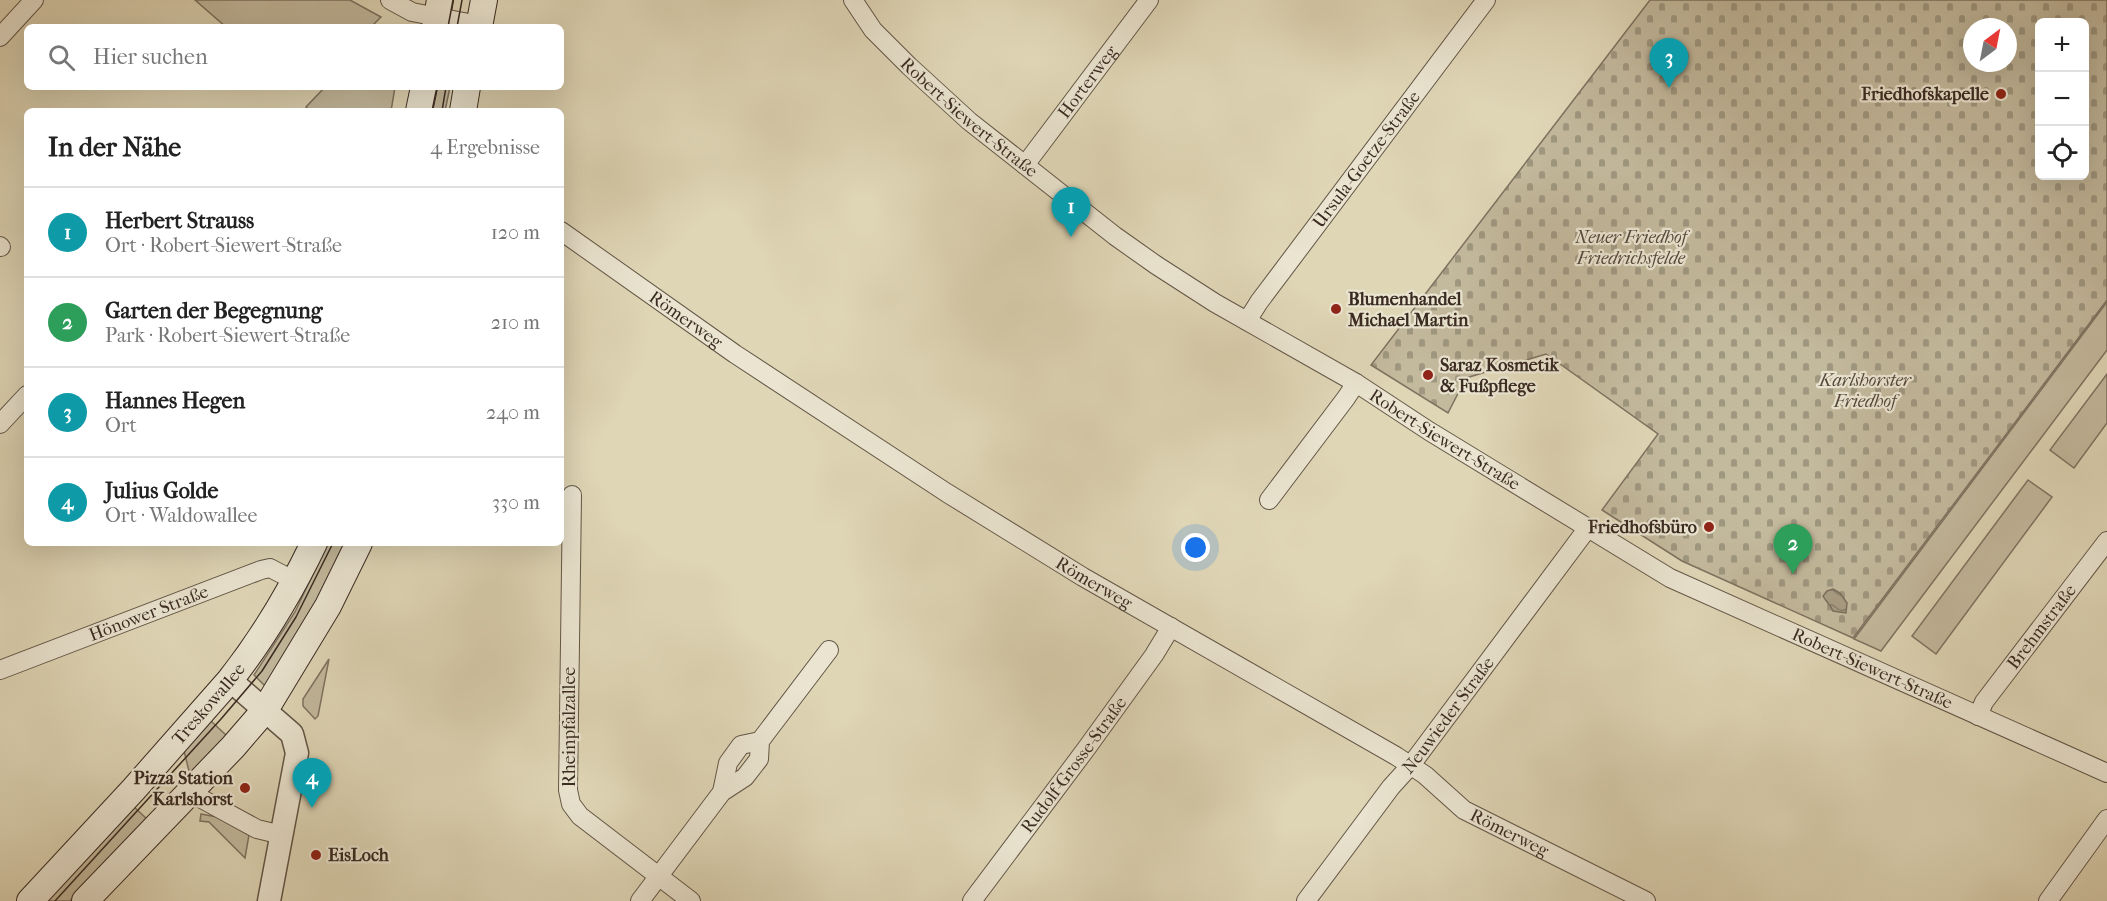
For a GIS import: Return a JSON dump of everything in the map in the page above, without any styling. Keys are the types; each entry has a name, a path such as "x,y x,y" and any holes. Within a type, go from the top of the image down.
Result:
{"main road":[{"path":"479,24 484,0"},
{"path":"420,108 423,90"},
{"path":"464,108 466,90"},
{"name":"Treskowallee","path":"30,901 134,789 230,680 295,582 313,546"},
{"path":"85,901 265,710 328,606 358,546"}],"street":[{"path":"0,37 34,0"},
{"path":"390,0 412,12 438,14 472,24"},
{"name":"Robert-Siewert-Straße","path":"853,0 872,28 909,66 969,121 1115,236 1215,303 1356,382 1429,431 1670,578 2107,774"},
{"name":"Horterweg","path":"1025,165 1149,0"},
{"name":"Ursula-Goetze-Straße","path":"1247,321 1486,0"},
{"name":"Römerweg","path":"564,233 735,354 910,469 1083,577 1411,765 1464,810 1646,901"},
{"path":"1269,500 1356,382"},
{"path":"0,424 24,398"},
{"name":"Rheinpfalzallee","path":"572,495 568,790 571,804 580,816 691,901"},
{"name":"Neuwieder Straße","path":"1306,901 1391,787 1411,765 1587,529"},
{"name":"Brehmstraße","path":"1978,716 1984,702 2107,541"},
{"name":"Hönower Straße","path":"0,670 261,570 270,568 295,582"},
{"name":"Rudolf-Grosse-Straße","path":"972,901 1154,655 1171,627"},
{"path":"640,901 722,792 728,763 741,745 760,741 829,650"},
{"path":"230,680 292,734 297,753 269,901"},
{"path":"189,792 257,829 282,835"},
{"path":"2048,901 2107,819"}],"green space":[{"path":"195,0 350,0 381,17 374,24 223,24"},
{"path":"1650,0 2107,0 2107,300 1853,638 1682,561 1602,510 1658,434 1546,354 1466,378 1448,413 1371,365"},
{"path":"322,90 394,90 392,108 306,107"},
{"path":"432,90 449,90 446,108 428,108"},
{"path":"2107,302 2107,350 1881,651 1854,639"},
{"path":"2107,374 2107,423 2074,468 2050,450"},
{"path":"2028,480 2052,497 1936,654 1912,636"},
{"path":"327,546 348,546 321,601 266,687 254,675 295,612"},
{"path":"329,659 318,716 315,719 303,706 303,699"},
{"path":"211,721 227,736 190,775 184,751"},
{"path":"134,807 147,819 70,901 47,901"},
{"path":"201,814 217,817 249,835 245,858 209,822 200,821"}],"water":[{"path":"1833,589 1840,593 1847,603 1846,613 1833,611 1823,596 1827,591"}],"tram line":[{"path":"449,24 453,0"},
{"path":"458,24 462,0"},
{"path":"433,108 436,90"},
{"path":"442,108 446,90"},
{"path":"55,901 262,671 296,617 332,546"}],"place":[{"name":"Hannes Hegen","path":"1669,88"},
{"name":"Friedhofskapelle","path":"2001,94"},
{"name":"Herbert Strauss","path":"1071,237"},
{"name":"Blumenhandel Michael Martin","path":"1336,309"},
{"name":"Saraz Kosmetik & Fußpflege","path":"1428,375"},
{"name":"Friedhofsbüro","path":"1709,527"},
{"name":"Garten der Begegnung","path":"1793,574"},
{"name":"Pizza Station Karlshorst","path":"245,788"},
{"name":"Julius Golde","path":"312,808"},
{"name":"EisLoch","path":"316,855"}],"park label":[{"name":"Neuer Friedhof Friedrichsfelde","path":"1631,247"},
{"name":"Karlshorster Friedhof","path":"1865,390"}]}
